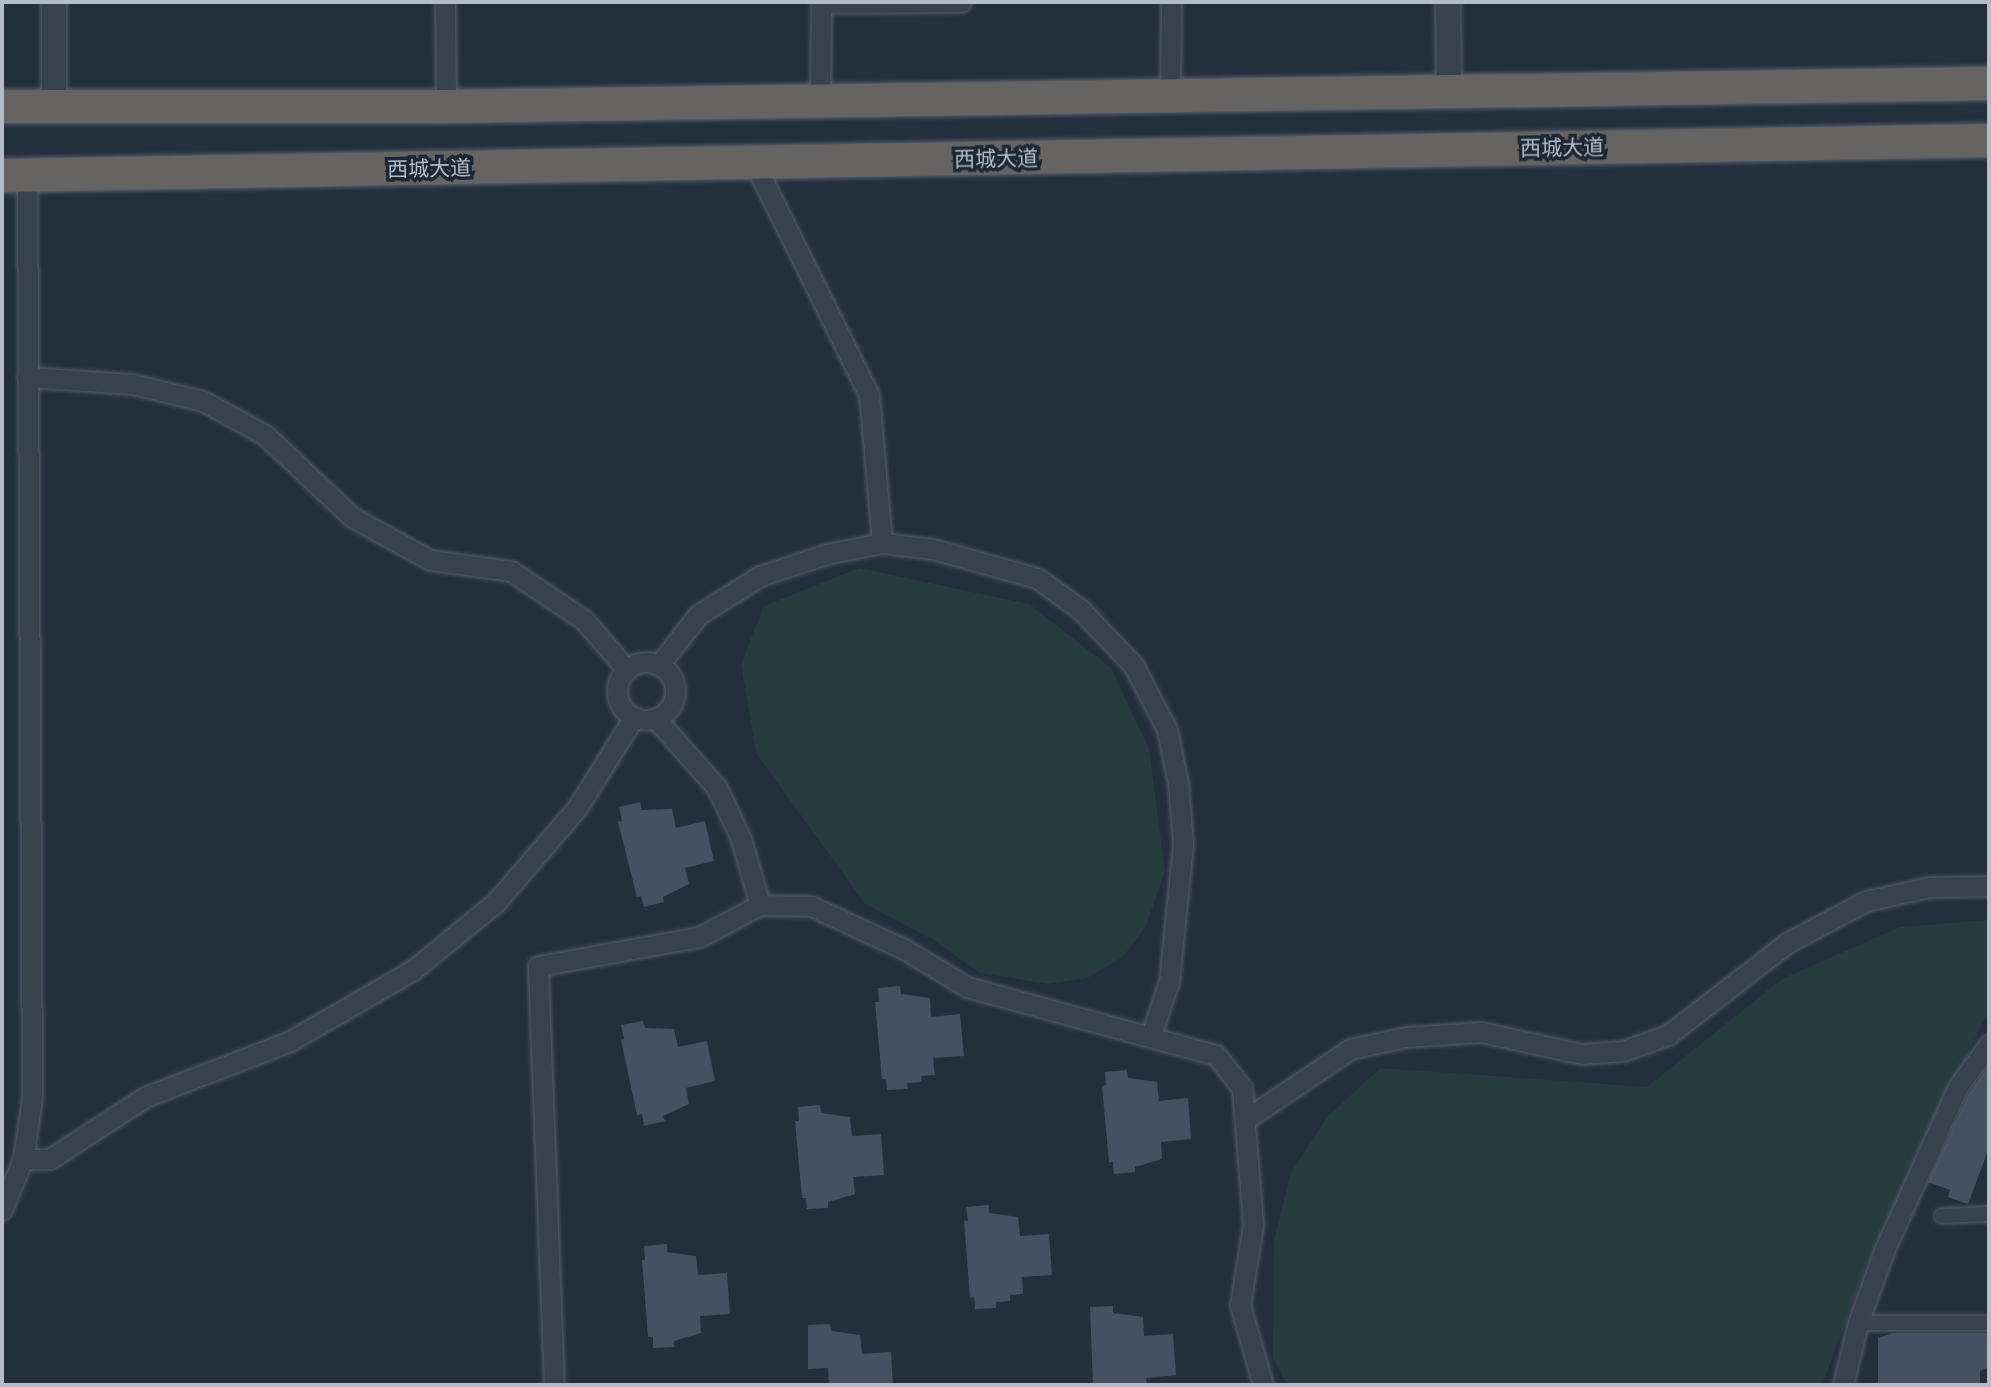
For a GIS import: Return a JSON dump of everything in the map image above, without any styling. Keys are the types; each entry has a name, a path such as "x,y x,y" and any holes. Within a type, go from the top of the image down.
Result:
{"highway":[{"path":"2,106 446,106 1989,83"},
{"name":"西城大道","path":"14,175 1989,140"}],"street":[{"path":"54,2 54,106"},
{"path":"445,2 446,106"},
{"path":"820,100 821,3 961,2"},
{"path":"1170,95 1171,2"},
{"path":"1448,2 1448,91"},
{"path":"754,162 869,395 882,543"},
{"path":"2,1209 23,1159 32,1098 27,377 14,175"},
{"path":"27,377 132,384 203,401 265,435 352,517 430,560 511,571 584,620 627,670"},
{"path":"659,665 698,615 760,576 825,554 882,543 933,549 1037,578 1080,609 1134,666 1167,730 1178,783 1183,844 1169,981 1152,1035"},
{"path":"656,719 672,704 674,682 659,665 648,662 627,670 620,679 619,701 634,717 656,719 717,788 741,839 760,905"},
{"path":"23,1159 50,1159 145,1097 290,1041 413,970 495,903 577,808 634,717"},
{"path":"1246,1119 1350,1049 1406,1037 1481,1032 1582,1054 1623,1051 1668,1035 1787,943 1866,901 1929,887 1989,886"},
{"path":"554,1385 538,966 699,937 760,905 811,906 904,949 967,987 1152,1035 1216,1055 1242,1088 1253,1225 1240,1305 1263,1385"},
{"path":"1843,1385 1858,1323 1884,1251 1940,1122 1967,1072 1989,1044"},
{"path":"1942,1216 1989,1214"},
{"path":"1858,1323 1989,1323"}],"green space":[{"path":"859,568 1029,604 1111,668 1149,749 1165,871 1146,926 1123,957 1087,978 1048,984 980,973 932,939 865,904 756,753 741,664 764,606"},
{"path":"1989,920 1989,1010 1866,1267 1822,1385 1287,1385 1273,1358 1274,1240 1291,1173 1328,1116 1381,1068 1647,1087 1782,979 1900,927"}],"building":[{"path":"640,802 642,810 672,809 676,828 705,821 714,861 685,868 689,884 663,897 664,902 644,907 641,896 637,897 618,822 622,821 619,807"},
{"path":"900,986 901,994 930,998 931,1017 960,1014 964,1056 933,1058 935,1075 921,1076 922,1082 907,1083 908,1089 887,1090 886,1079 882,1079 875,1002 879,1002 878,988"},
{"path":"643,1021 645,1028 674,1029 678,1047 707,1041 715,1081 686,1088 689,1104 663,1116 665,1121 644,1126 642,1114 637,1115 621,1040 624,1039 621,1025"},
{"path":"1989,1065 1989,1148 1968,1204 1948,1197 1950,1190 1928,1182 1969,1093"},
{"path":"1127,1070 1128,1078 1157,1082 1159,1101 1188,1098 1191,1139 1161,1142 1162,1159 1135,1167 1135,1172 1114,1174 1113,1162 1109,1162 1102,1086 1106,1085 1105,1072"},
{"path":"820,1105 821,1113 850,1117 852,1136 881,1134 884,1175 853,1177 855,1194 828,1202 828,1208 807,1209 806,1198 802,1198 795,1121 799,1121 798,1107"},
{"path":"989,1205 989,1213 1018,1217 1020,1236 1049,1234 1052,1275 1022,1277 1023,1294 1010,1295 1010,1301 996,1302 996,1308 975,1309 974,1297 970,1298 964,1221 968,1221 966,1207"},
{"path":"667,1244 667,1252 696,1256 698,1275 727,1273 730,1314 700,1316 701,1333 674,1341 674,1347 653,1348 653,1337 648,1337 642,1260 645,1260 644,1246"},
{"path":"1113,1306 1113,1313 1143,1317 1144,1336 1173,1334 1176,1375 1146,1378 1147,1385 1093,1385 1090,1307"},
{"path":"830,1324 831,1331 860,1335 862,1354 891,1352 893,1385 829,1385 828,1368 808,1369 808,1325"},
{"path":"1894,1333 1989,1333 1989,1367 1980,1371 1980,1385 1878,1385 1878,1338"}]}
